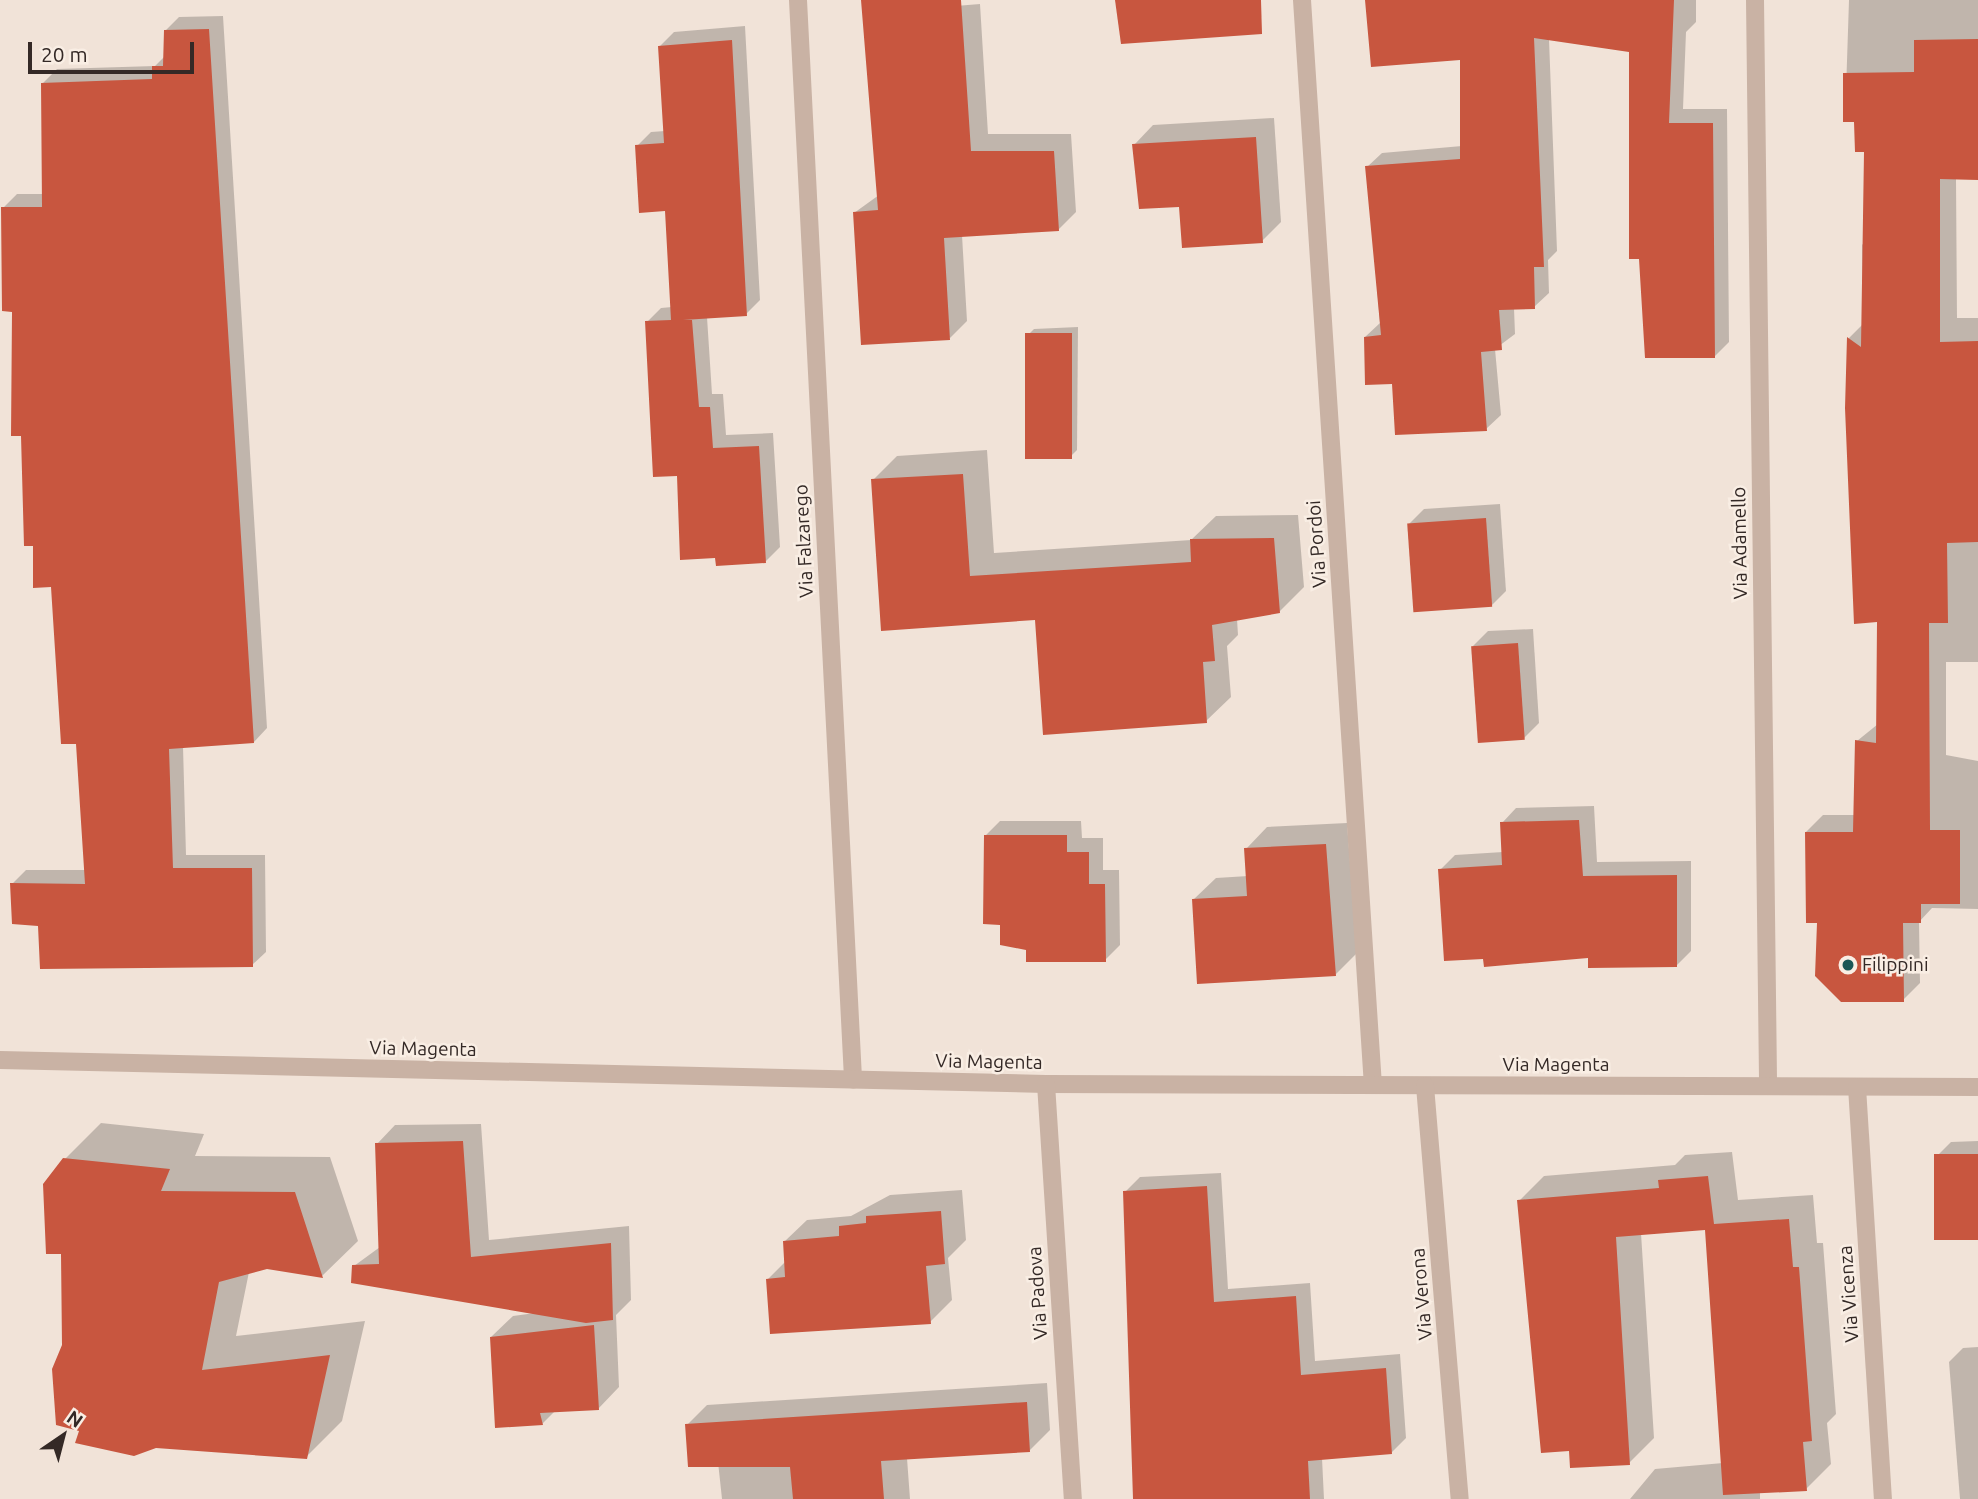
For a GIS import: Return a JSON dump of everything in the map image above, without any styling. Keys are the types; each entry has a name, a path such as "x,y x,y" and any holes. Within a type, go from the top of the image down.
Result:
{"street":[{"name":"Via Falzarego","path":"797,0 853,1080"},
{"name":"Via Pordoi","path":"1302,0 1373,1085"},
{"name":"Via Adamello","path":"1755,0 1768,1086"},
{"name":"Via Magenta","path":"0,1060 1046,1084 1978,1087"},
{"name":"Via Padova","path":"1046,1084 1073,1499"},
{"name":"Via Verona","path":"1425,1086 1460,1499"},
{"name":"Via Vicenza","path":"1857,1087 1883,1499"}],"building":[{"path":"861,0 961,0 971,151 1054,151 1059,231 944,238 950,340 861,345 853,212 878,210"},
{"path":"1115,0 1261,0 1262,34 1121,44"},
{"path":"1365,0 1674,0 1669,123 1713,123 1715,358 1645,358 1639,259 1629,259 1629,52 1534,38 1544,267 1534,267 1535,309 1499,310 1502,350 1481,352 1487,431 1395,435 1392,384 1365,385 1364,337 1381,335 1365,166 1460,159 1460,60 1371,67"},
{"path":"209,29 254,743 169,749 173,868 252,868 253,967 40,969 38,926 12,924 10,883 85,884 76,744 61,744 51,587 33,588 33,546 24,546 21,436 11,436 12,312 2,311 1,207 42,207 41,83 152,79 152,66 163,66 164,30"},
{"path":"1978,39 1978,180 1940,179 1940,342 1978,341 1978,542 1947,543 1948,623 1929,623 1930,830 1960,830 1960,904 1921,904 1921,923 1903,923 1904,1002 1841,1002 1815,976 1817,923 1806,923 1805,832 1853,832 1855,740 1876,743 1877,622 1854,624 1845,408 1847,337 1861,347 1864,152 1855,152 1854,122 1843,122 1843,73 1914,72 1914,40"},
{"path":"732,40 747,316 683,320 692,320 699,407 710,407 713,448 759,446 766,563 716,566 715,558 680,560 677,476 653,477 645,321 671,320 665,211 639,213 635,145 664,143 658,46"},
{"path":"1256,137 1263,243 1182,248 1179,207 1139,209 1132,144"},
{"path":"1025,333 1072,333 1072,459 1025,459"},
{"path":"963,474 970,576 1191,562 1190,539 1274,538 1280,613 1212,625 1215,661 1203,662 1207,723 1043,735 1035,620 881,631 871,479"},
{"path":"1486,518 1492,607 1413,612 1407,524"},
{"path":"1518,643 1525,740 1478,743 1471,646"},
{"path":"1579,820 1583,876 1677,875 1677,967 1588,968 1588,958 1484,967 1483,959 1444,961 1438,869 1502,865 1500,822"},
{"path":"984,835 1067,835 1067,852 1089,852 1089,884 1105,884 1106,962 1026,962 1026,950 1000,945 1000,925 983,924"},
{"path":"1326,844 1336,976 1197,984 1192,899 1247,896 1244,848"},
{"path":"463,1141 471,1257 611,1243 613,1320 586,1323 351,1283 352,1265 379,1264 375,1143"},
{"path":"1934,1154 1978,1154 1978,1240 1934,1240"},
{"path":"63,1158 170,1169 161,1191 295,1192 323,1278 267,1269 219,1282 202,1370 330,1355 307,1459 156,1448 134,1456 75,1443 79,1431 56,1425 52,1369 62,1345 61,1254 46,1254 43,1184"},
{"path":"1708,1176 1714,1224 1789,1219 1793,1267 1799,1267 1812,1441 1803,1442 1807,1491 1723,1495 1705,1230 1616,1237 1630,1465 1570,1468 1569,1451 1541,1453 1517,1200 1659,1188 1658,1180"},
{"path":"1207,1186 1214,1302 1296,1296 1301,1375 1386,1368 1392,1454 1308,1461 1310,1499 1133,1499 1123,1191"},
{"path":"941,1211 945,1264 926,1266 931,1324 770,1334 766,1279 785,1277 783,1241 839,1236 839,1226 866,1223 866,1216"},
{"path":"594,1325 599,1410 540,1413 543,1425 495,1428 490,1337"},
{"path":"1027,1402 1030,1452 881,1461 884,1499 793,1499 790,1467 688,1467 685,1424"}],"place":[{"name":"Filippini","path":"1848,965"}]}
